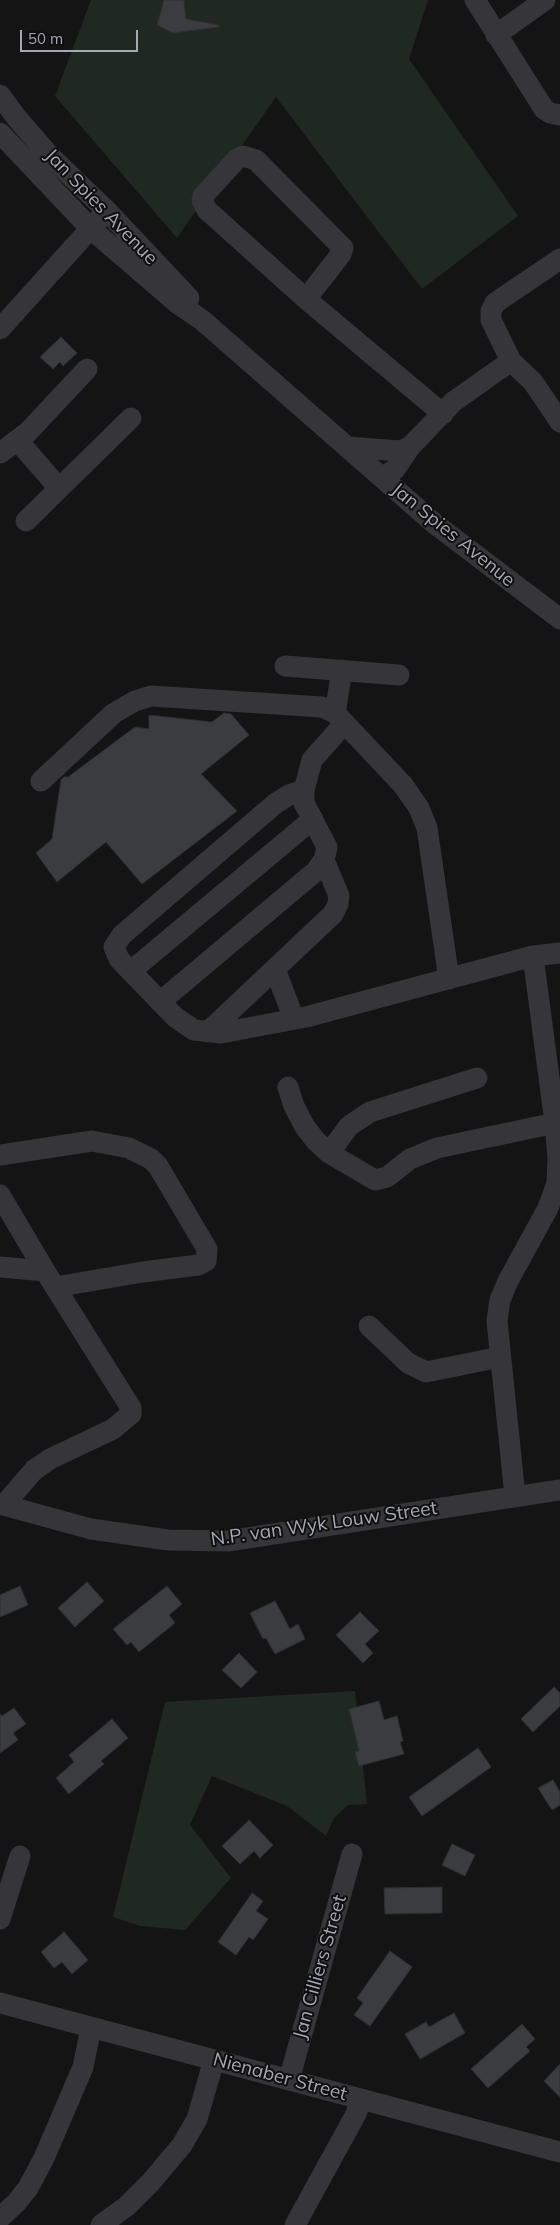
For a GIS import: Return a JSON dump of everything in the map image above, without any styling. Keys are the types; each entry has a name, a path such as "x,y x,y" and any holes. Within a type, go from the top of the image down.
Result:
{"street":[{"path":"475,0 544,109 550,113 560,115"},
{"path":"496,35 545,0"},
{"name":"Jan Spies Avenue","path":"0,94 16,117 49,155 107,211 188,297 202,320"},
{"name":"Jan Spies Avenue","path":"0,133 90,228 177,303 202,320 435,524 560,619"},
{"path":"306,299 341,254 343,248 260,164 250,157 243,156 237,159 203,196 204,206 213,217 306,299 443,414"},
{"path":"0,329 107,211"},
{"path":"560,259 493,306 491,320 511,361 534,382 560,422"},
{"path":"383,478 394,469 410,447 458,398 511,361"},
{"path":"0,453 18,441 87,369"},
{"path":"26,521 58,487 130,418"},
{"path":"18,441 58,487"},
{"name":"Jan Spies Avenue","path":"348,447 400,450 410,447"},
{"path":"286,666 399,675"},
{"path":"160,1002 316,871 324,860 327,847 304,803 304,790 312,760 340,719 342,670"},
{"path":"41,780 114,713 135,701 151,696 322,707 352,730 403,785 422,815 428,828 449,979"},
{"path":"304,790 289,795 276,803 122,935 114,947 119,959 160,1002 175,1017 194,1030 222,1033 294,1019 533,956 560,953"},
{"path":"131,971 313,819"},
{"path":"208,1032 333,914 338,904 339,896 324,860"},
{"path":"515,1496 497,1321 500,1300 508,1281 548,1208 559,1183 555,1123 533,956"},
{"path":"275,969 294,1019"},
{"path":"329,1153 349,1126 370,1112 477,1078"},
{"path":"288,1087 290,1096 305,1127 329,1153 375,1180 381,1180 410,1159 437,1148 555,1123"},
{"path":"0,1155 92,1141 129,1148 151,1159 158,1166 206,1249 206,1261 198,1265 143,1272 50,1279 0,1267"},
{"path":"0,1195 131,1408 131,1414 113,1429 42,1464 2,1504"},
{"path":"369,1326 408,1364 426,1372 500,1357"},
{"name":"N.P. van Wyk Louw Street","path":"2,1504 91,1529 168,1540 228,1541 560,1490"},
{"name":"Jan Cilliers Street","path":"289,2080 352,1854"},
{"path":"0,1918 20,1856"},
{"name":"Nienaber Street","path":"0,2003 560,2152"},
{"path":"0,2218 18,2202 44,2158 83,2067 91,2028"},
{"path":"101,2225 133,2200 182,2145 197,2119 214,2060"},
{"path":"295,2225 356,2114 361,2099"}],"shaded area":[{"path":"91,0 428,0 409,59 518,216 422,289 276,97 177,238 55,96"},
{"path":"355,1691 367,1804 348,1805 334,1818 326,1836 287,1806 212,1776 190,1825 231,1878 185,1930 140,1926 113,1917 165,1702"}],"building":[{"path":"164,0 184,0 186,19 219,25 219,27 173,33 157,25"},
{"path":"61,337 77,353 63,366 60,362 53,369 40,357"},
{"path":"224,713 231,714 249,735 201,774 237,811 142,884 106,842 57,882 36,853 52,839 61,780 64,777 68,777 135,727 149,729 149,715 212,722"},
{"path":"87,1582 104,1601 75,1627 58,1608"},
{"path":"20,1586 28,1605 0,1617 0,1595"},
{"path":"167,1586 182,1604 169,1615 175,1623 139,1652 131,1642 127,1645 113,1629"},
{"path":"275,1601 290,1629 298,1624 305,1639 275,1654 266,1638 263,1639 250,1613"},
{"path":"360,1612 379,1631 365,1644 373,1653 363,1663 336,1635"},
{"path":"239,1653 257,1672 241,1688 222,1670"},
{"path":"554,1687 560,1693 560,1706 533,1732 521,1719"},
{"path":"379,1701 384,1720 397,1716 403,1741 400,1742 404,1754 359,1766 355,1752 359,1751 349,1709"},
{"path":"14,1708 26,1724 13,1733 18,1740 0,1753 0,1714 2,1716"},
{"path":"112,1719 128,1738 101,1761 104,1764 69,1794 56,1778 74,1762 69,1755"},
{"path":"478,1748 491,1767 422,1816 409,1797"},
{"path":"553,1780 560,1792 560,1805 552,1810 538,1788"},
{"path":"249,1820 273,1845 260,1858 254,1851 240,1864 222,1846"},
{"path":"452,1844 475,1855 465,1876 442,1865"},
{"path":"442,1887 442,1913 385,1914 384,1888"},
{"path":"252,1893 263,1901 256,1911 268,1919 253,1940 249,1937 236,1955 218,1942"},
{"path":"64,1932 88,1960 72,1974 62,1962 54,1968 41,1952"},
{"path":"390,1951 412,1967 370,2026 354,2015 363,2003 357,1998"},
{"path":"454,2013 465,2033 420,2059 405,2034 426,2022 429,2027"},
{"path":"522,2024 535,2039 526,2047 530,2051 488,2088 471,2069"},
{"path":"560,2064 560,2097 544,2081"}]}
